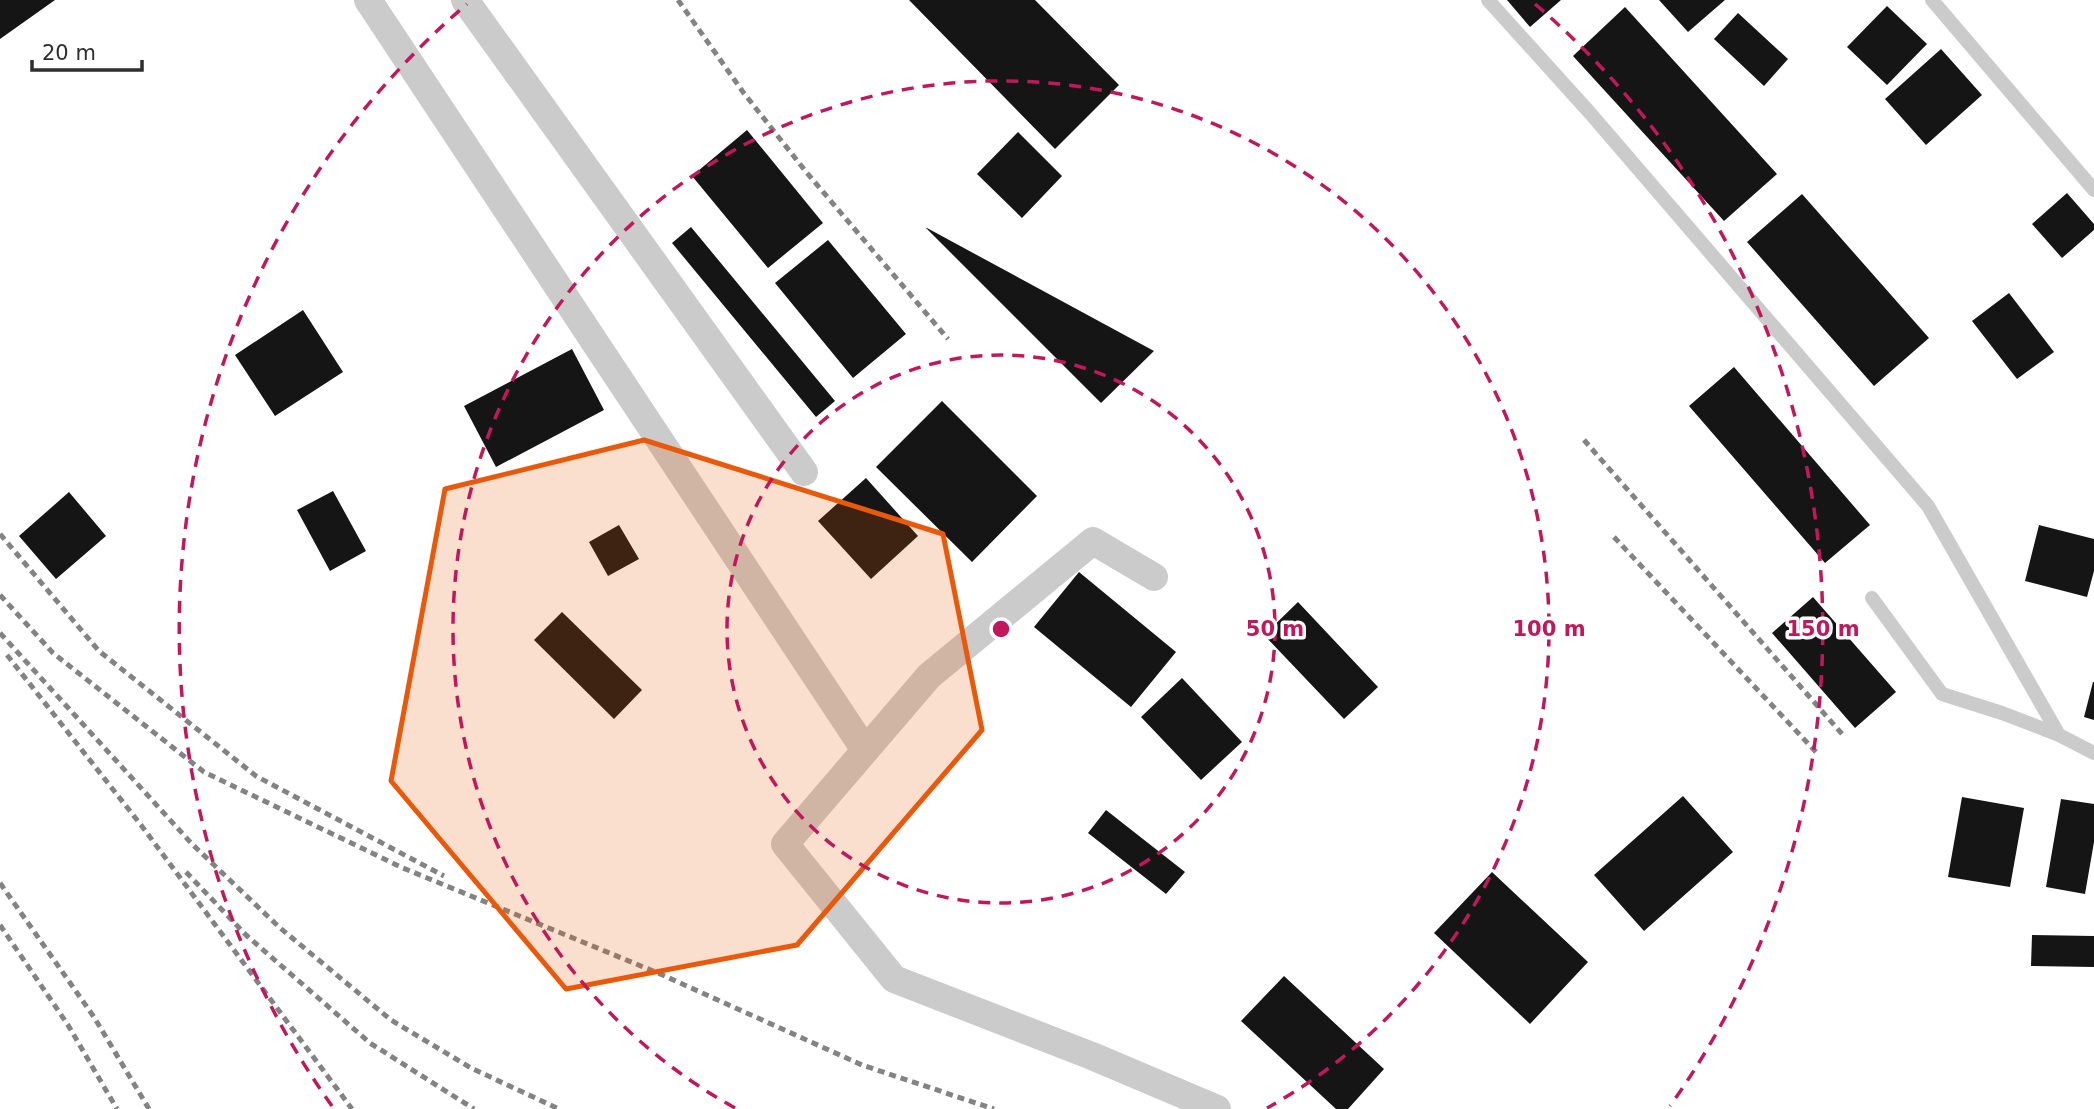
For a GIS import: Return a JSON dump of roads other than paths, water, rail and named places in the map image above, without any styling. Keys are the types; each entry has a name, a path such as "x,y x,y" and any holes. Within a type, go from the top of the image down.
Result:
{"street":[{"path":"368,0 865,751"},
{"path":"465,0 804,472"},
{"path":"1154,577 1093,541 929,676 785,844 894,979 1092,1056 1217,1109"}],"lane":[{"path":"1488,0 1590,113 1928,506 2059,735"},
{"path":"1932,0 2094,190"},
{"path":"1872,598 1942,694 2059,735 2094,753"}],"railway":[{"path":"678,0 743,92 807,173 948,339"},
{"path":"1584,440 1843,735"},
{"path":"0,534 99,651 256,776 444,876"},
{"path":"1614,537 1816,752"},
{"path":"0,595 53,653 204,772 403,868 658,973 862,1065 994,1109"},
{"path":"0,633 192,844 279,927 391,1020 471,1068 559,1109"},
{"path":"7,655 141,825 352,1109"},
{"path":"186,872 246,935 370,1043 474,1109"},
{"path":"0,883 94,1017 149,1109"},
{"path":"0,925 68,1025 117,1109"}]}
